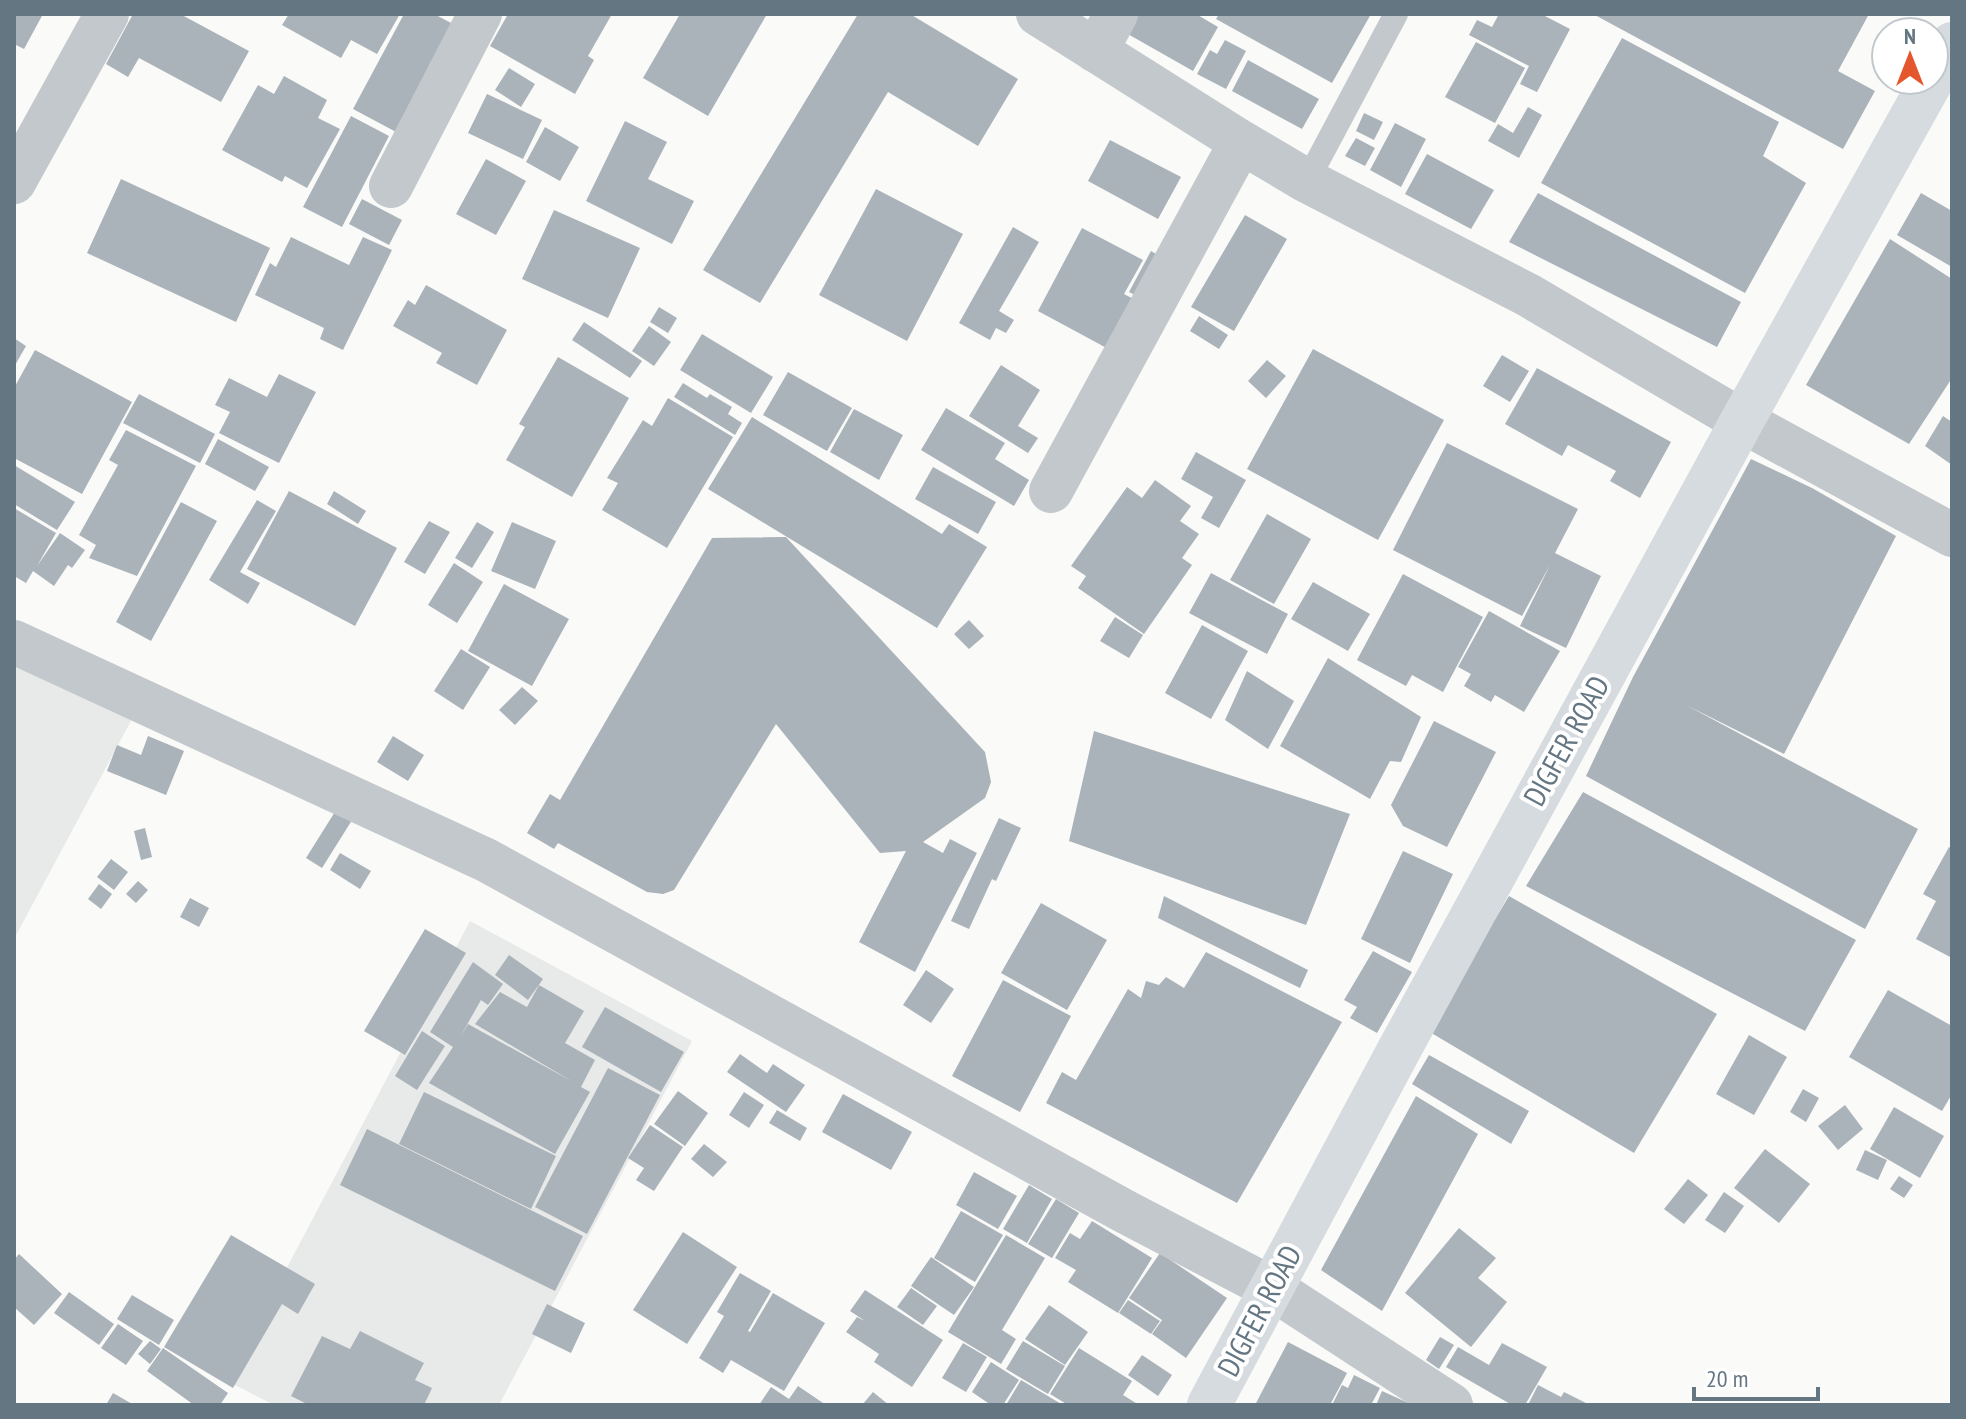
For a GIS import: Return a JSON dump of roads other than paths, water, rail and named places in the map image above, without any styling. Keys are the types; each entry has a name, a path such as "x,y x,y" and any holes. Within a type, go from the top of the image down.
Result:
{"street":[{"path":"14,182 107,14"},
{"path":"391,186 480,14"},
{"path":"1038,14 1106,32 1241,142 1307,181 1528,295 1742,421 1952,535"},
{"name":"DIGFER ROAD","path":"1209,1405 1391,1064 1923,96"},
{"path":"1051,491 1241,142"},
{"path":"14,642 486,860 1124,1211 1273,1289 1451,1405"}],"lane":[{"path":"1307,181 1396,14"}]}
